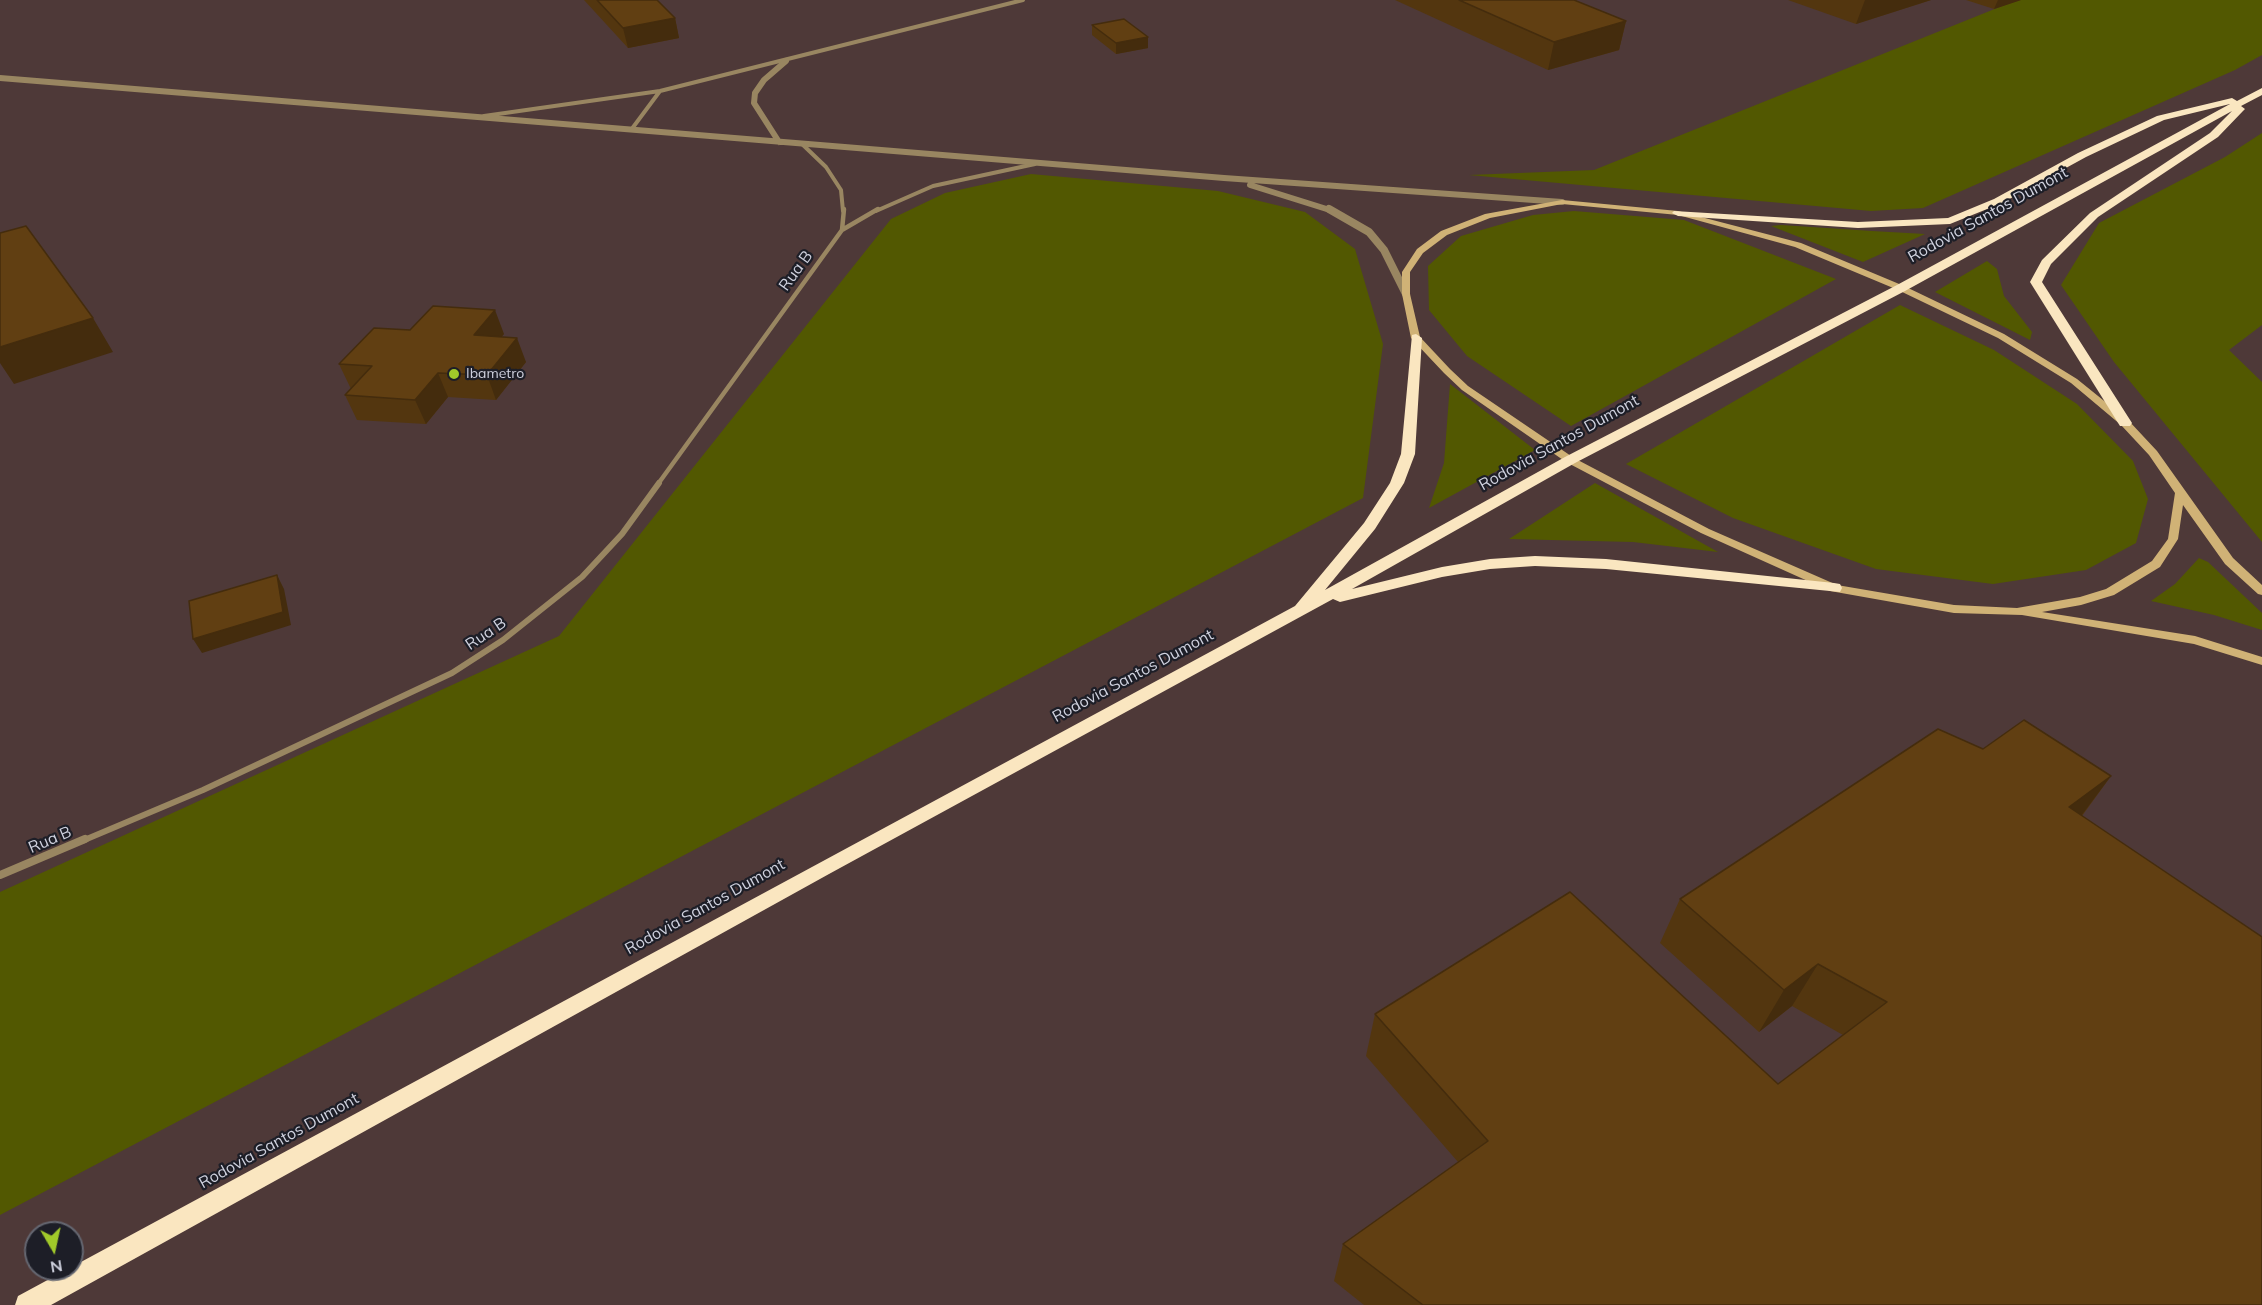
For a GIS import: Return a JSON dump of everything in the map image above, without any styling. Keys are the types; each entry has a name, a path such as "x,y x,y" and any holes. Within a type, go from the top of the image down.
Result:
{"highway":[{"path":"1678,213 1858,225 1903,225 1950,221 1998,201 2082,155 2161,118 2258,93"},
{"path":"2125,423 2036,282 2046,262 2094,214 2214,135 2258,93"},
{"name":"Rodovia Santos Dumont","path":"27,1305 812,874 1297,613 1570,460 1901,288 2258,93"},
{"path":"1297,613 1370,526 1397,483 1408,454 1416,338"},
{"path":"1297,613 1351,593 1442,572 1490,564 1535,561 1606,564 1834,588"}],"main road":[{"path":"2262,591 2229,561 2153,453 2125,423 2074,381 2001,336 1901,288 1798,245 1678,213 1562,202 1488,216 1444,233 1420,251 1406,272 1406,294 1416,338 1465,388 1570,460 1706,531 1834,588 1954,609 2017,612 2194,640 2262,661"},
{"path":"2017,612 2081,601 2110,592 2156,564 2173,539 2180,493"}],"street":[{"path":"471,118 660,91 1023,0"},
{"path":"779,142 759,115 754,103 755,93 764,80 786,61"},
{"path":"0,78 1224,178 1562,202"},
{"path":"632,130 660,91"},
{"path":"802,144 826,167 841,190 844,204 842,231"},
{"path":"842,231 882,207 933,186 1039,163"},
{"path":"1224,178 1318,204 1347,217 1369,232 1384,250 1406,294"},
{"name":"Rua B","path":"0,875 203,790 392,703 452,673 540,613 582,577 622,534 842,231"}],"shaded area":[{"path":"0,0 2262,0 2262,1305 0,1305"},
{"path":"2017,0 2262,0 2262,55 2235,70 1923,208 1871,211 1469,175 1594,170"},
{"path":"2262,133 2262,325 2229,350 2262,382 2262,542 2114,362 2061,285 2099,223 2225,157"},
{"path":"1031,174 1218,191 1305,212 1355,249 1383,344 1363,498 0,1215 0,892 559,636 891,219 945,193"},
{"path":"1574,211 1684,220 1836,279 1571,426 1467,356 1429,310 1428,266 1461,236 1533,215"},
{"path":"1771,226 1925,234 1863,262"},
{"path":"1987,261 1997,269 2004,296 2032,332 2030,340 1935,292"},
{"path":"1900,305 1994,350 2077,404 2133,461 2148,499 2136,543 2086,570 1993,584 1876,569 1733,518 1626,464"},
{"path":"1450,384 1535,450 1429,508 1444,463"},
{"path":"1595,483 1718,552 1633,542 1509,539"},
{"path":"2199,558 2208,562 2262,613 2262,630 2214,615 2151,601 2175,584"}],"building":[{"path":"597,0 657,0 675,18 623,28"},
{"path":"1459,0 1574,0 1626,21 1554,42"},
{"path":"1124,19 1148,37 1116,43 1092,25"},
{"path":"26,226 93,318 0,347 0,233"},
{"path":"433,306 495,310 474,335 517,338 487,375 438,373 415,400 345,395 372,366 339,364 374,328 410,330"},
{"path":"277,575 283,612 193,639 189,601"},
{"path":"2024,720 2111,776 2069,807 2262,937 2262,1305 1423,1305 1343,1244 1488,1141 1375,1014 1570,892 1778,1084 1887,1002 1818,964 1784,990 1680,899 1938,729 1983,749"}],"place":[{"name":"Ibametro","path":"454,374"}]}
